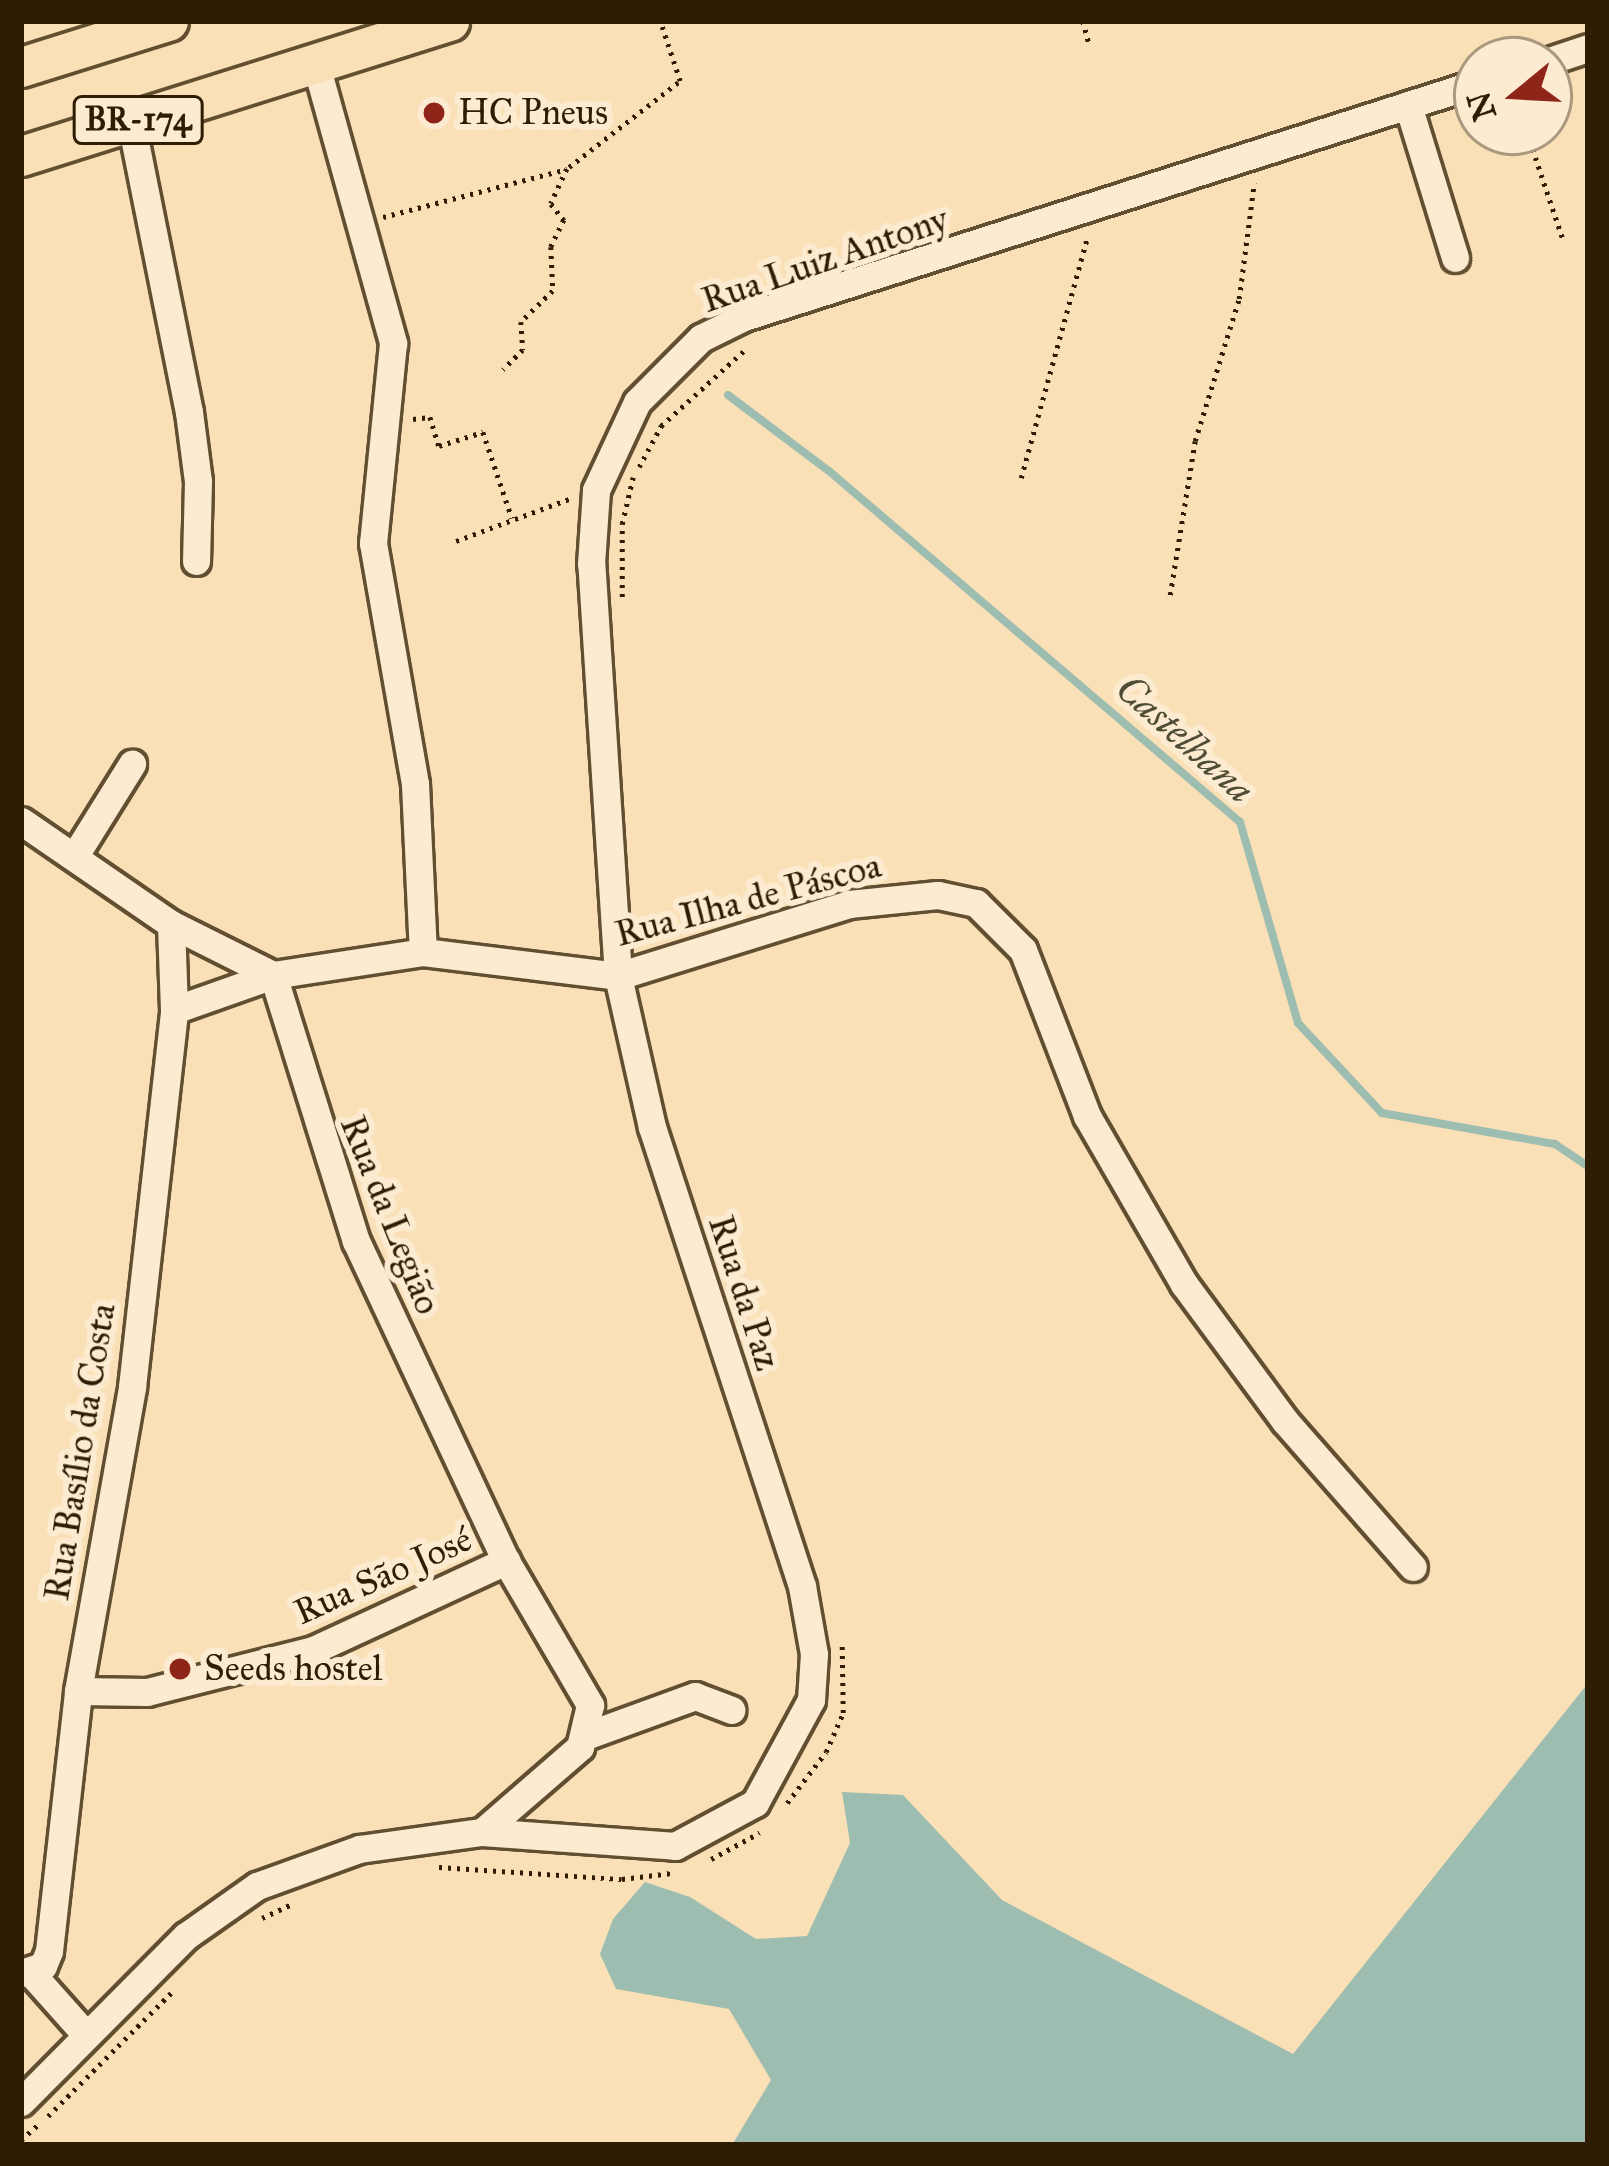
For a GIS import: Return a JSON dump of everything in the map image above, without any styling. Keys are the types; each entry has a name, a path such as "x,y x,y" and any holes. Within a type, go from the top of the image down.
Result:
{"highway":[{"name":"BR-174","path":"21,67 169,21"},
{"name":"BR-174","path":"21,156 434,24"}],"street":[{"path":"315,61 393,344 373,543 416,784 423,952"},
{"name":"Rua Luiz Antony","path":"618,976 591,564 596,490 637,402 700,338 744,317 1257,159 1453,91"},
{"path":"1408,105 1456,258"},
{"path":"131,122 189,412 198,482 196,561"},
{"path":"74,857 132,764"},
{"path":"21,821 171,924 274,976"},
{"name":"Rua Ilha de Páscoa","path":"174,1010 274,976 423,952 618,976 849,904 938,895 976,903 1023,950 1087,1116 1184,1284 1285,1421 1413,1567"},
{"name":"Rua Basílio da Costa","path":"26,1973 43,1966 54,1922 77,1691 132,1387 174,1010 171,924"},
{"name":"Rua da Legião","path":"274,976 356,1241 506,1561 583,1689 588,1735"},
{"name":"Rua da Paz","path":"21,2102 186,1936 257,1886 359,1849 482,1832 675,1846 755,1802 797,1736 825,1629 652,1127 618,976"},
{"name":"Rua São José","path":"77,1691 147,1692 313,1650 506,1561"},
{"path":"482,1832 588,1735 694,1696 731,1710"},
{"path":"26,1973 86,2035"}],"path":[{"path":"362,223 567,169 680,81 660,21"},
{"path":"1083,21 1089,44"},
{"path":"1535,156 1563,239"},
{"path":"1170,596 1195,441 1239,299 1257,159"},
{"path":"503,370 524,350 521,322 553,291 550,247 564,220 551,204 567,169"},
{"path":"1021,478 1095,209"},
{"path":"622,599 622,524 634,476 662,427 749,346"},
{"path":"383,424 430,417 439,446 483,432 512,518"},
{"path":"456,541 596,490"},
{"path":"783,1808 826,1752 843,1712 825,1629"},
{"path":"699,1864 769,1823"},
{"path":"432,1867 622,1880 683,1869"},
{"path":"253,1924 310,1897"},
{"path":"21,2140 176,1986"}],"shaded area":[{"path":"1588,1683 1588,2145 732,2145 771,2080 729,2009 616,1989 600,1954 613,1919 645,1882 690,1897 756,1939 807,1936 850,1843 842,1792 903,1795 1002,1900 1293,2054"}],"waterway":[{"name":"Castelhana","path":"728,395 829,471 1240,822 1298,1023 1382,1113 1555,1144 1588,1166"}],"place":[{"name":"HC Pneus","path":"434,113"},
{"name":"Seeds hostel","path":"180,1669"}]}
